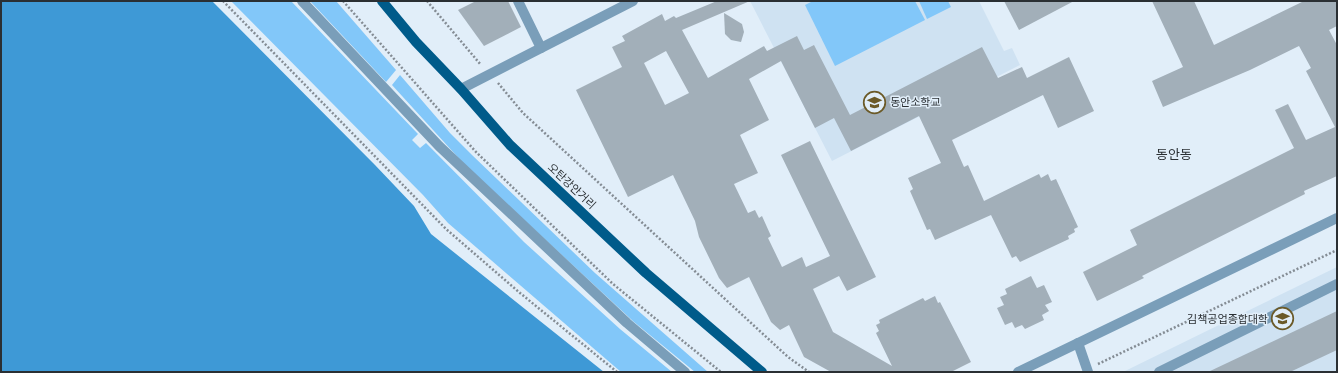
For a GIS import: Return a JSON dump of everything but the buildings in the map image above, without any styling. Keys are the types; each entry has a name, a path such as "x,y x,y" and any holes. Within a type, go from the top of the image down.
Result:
{"main road":[{"name":"오탄강안거리","path":"382,1 416,42 461,89 516,151 646,273 762,372"}],"street":[{"path":"302,1 439,146 627,323 685,372"},
{"path":"518,1 541,48"},
{"path":"461,89 633,1"},
{"path":"1018,372 1337,218"},
{"path":"1159,372 1337,284"},
{"path":"1078,343 1088,371"}],"path":[{"path":"223,1 446,229 520,293 617,372"},
{"path":"343,1 476,152 613,284 721,372"},
{"path":"427,1 466,50 490,74 523,113 623,207 788,357 809,372"},
{"path":"1088,371 1337,250"}],"shaded area":[{"path":"1,1 212,1 414,206 431,234 604,372 1,372"},
{"path":"231,1 291,1 418,134 412,140 420,148 426,143 524,242 620,329 672,372 621,372 448,223 423,195"},
{"path":"310,1 336,1 396,70 386,82"},
{"name":"동안소학교","path":"750,1 979,1 1004,51 1012,48 1020,65 832,161"},
{"path":"813,1 915,1 925,20 835,66 805,5"},
{"path":"919,1 948,1 951,7 927,19"},
{"path":"400,75 450,133 472,155 595,273 708,372 695,372 634,322 465,165 392,85"},
{"name":"김책공업종합대학","path":"1337,267 1337,372 1123,372"}],"place":[{"name":"동안소학교","path":"875,102"},
{"name":"김책공업종합대학","path":"1283,319"}],"district":[{"name":"동안동","path":"1174,154"}]}
